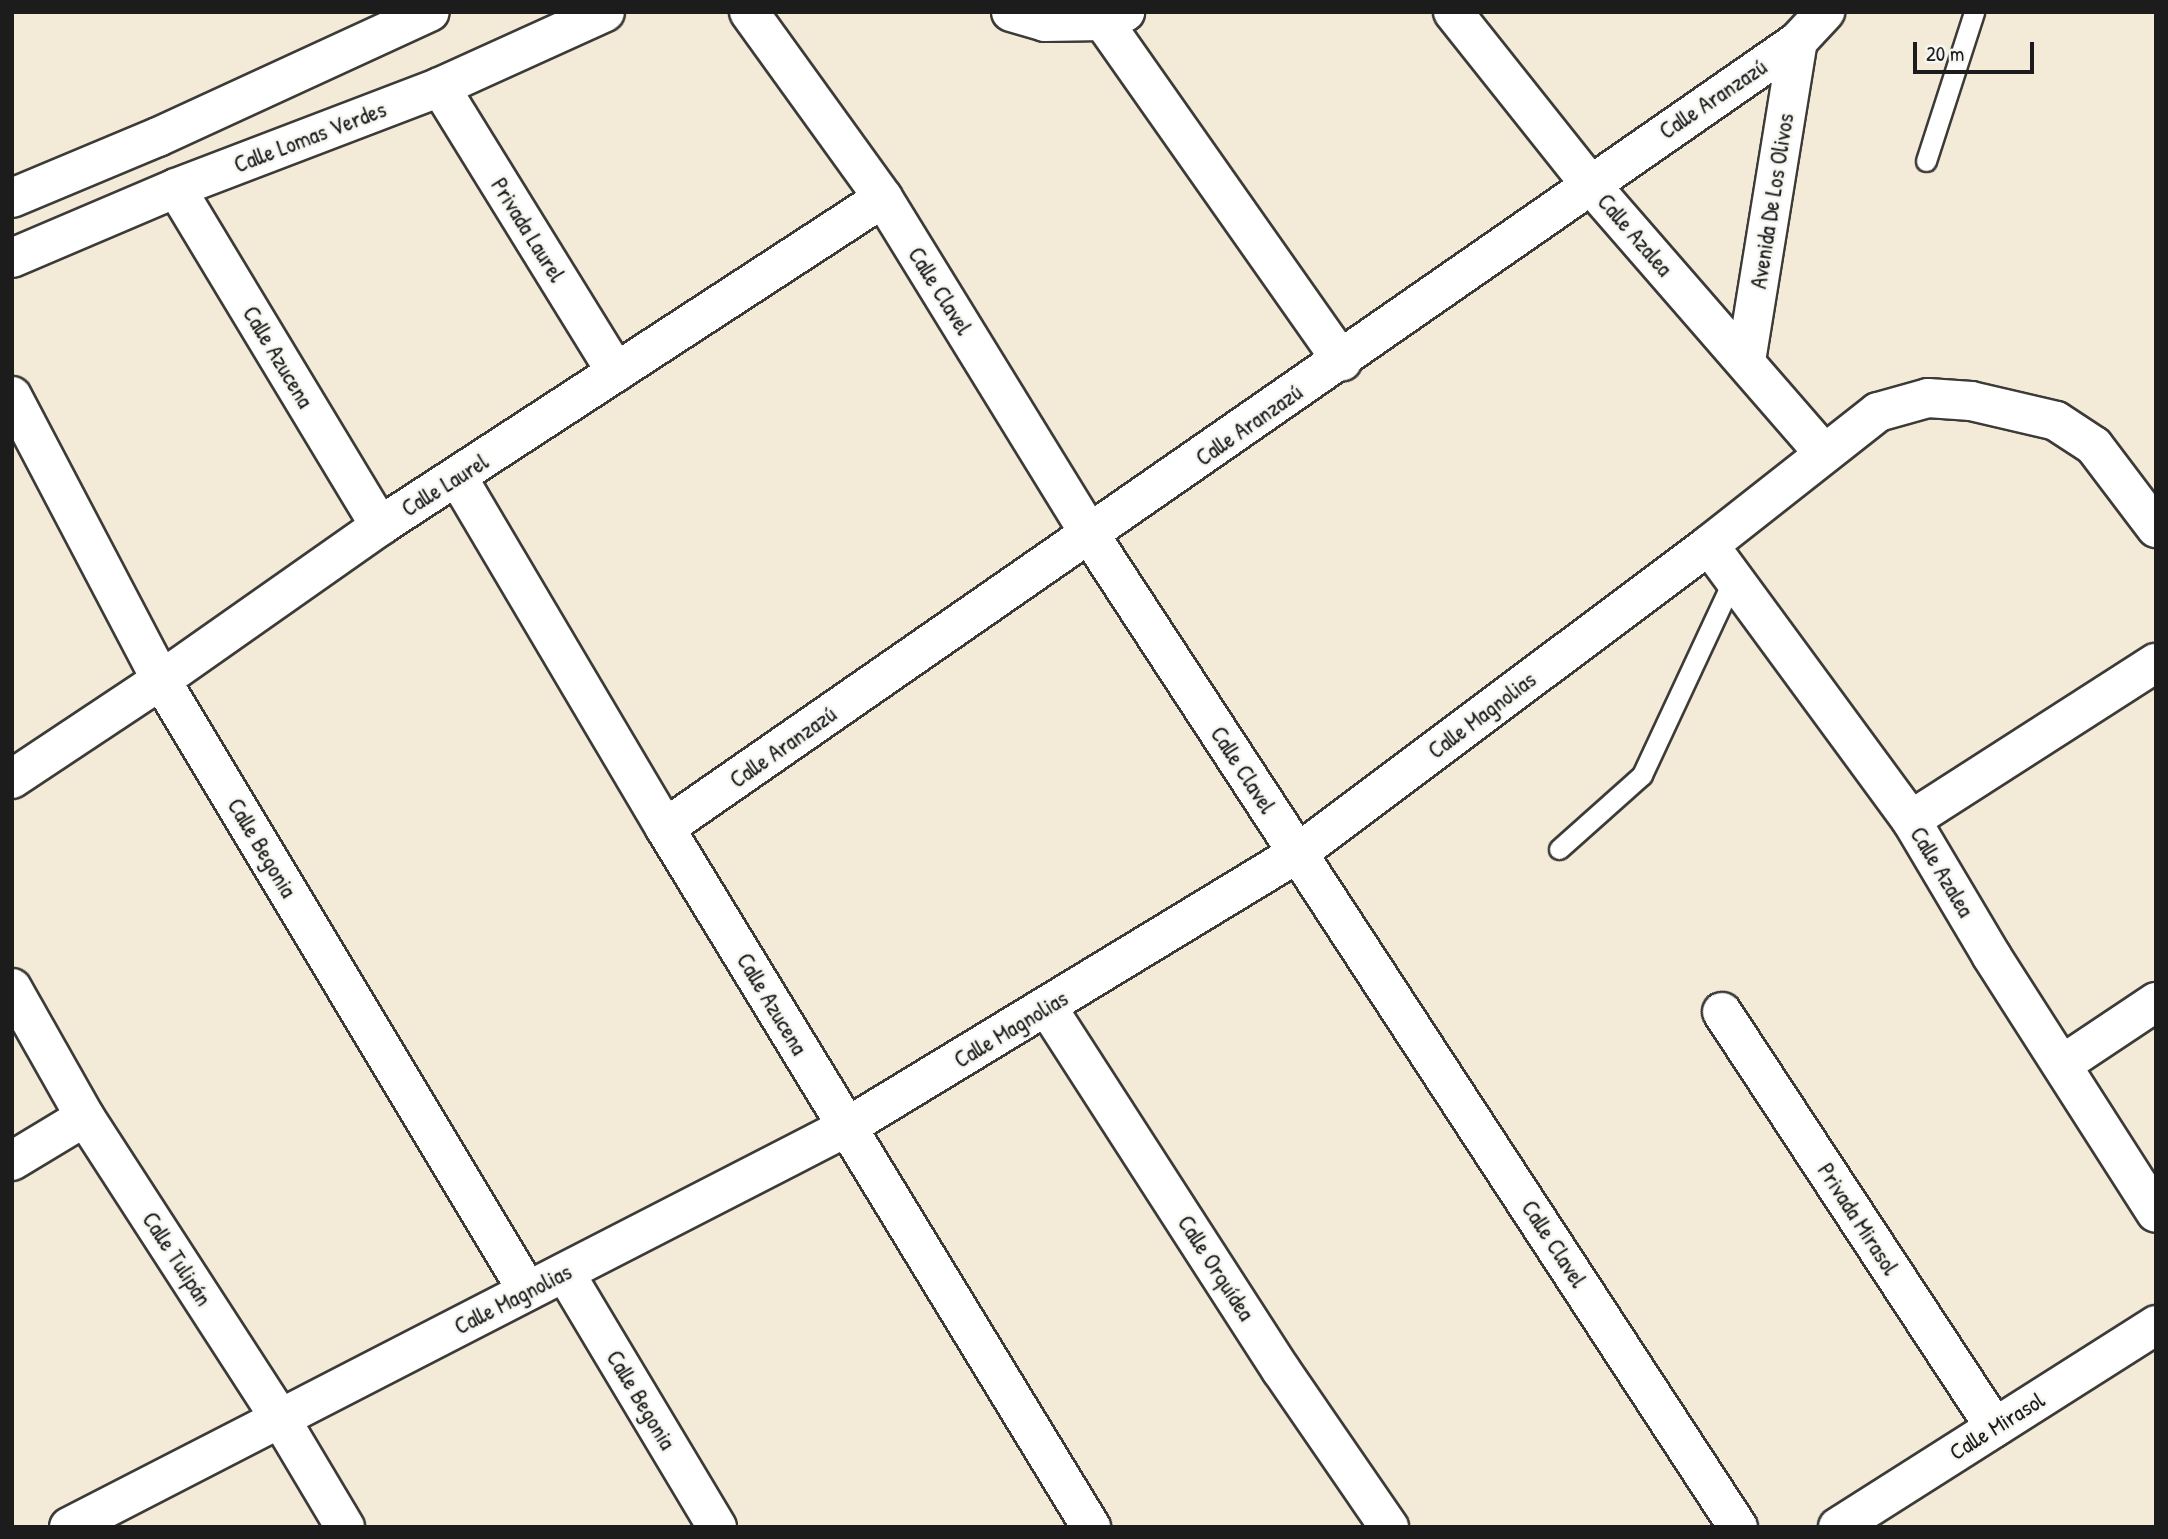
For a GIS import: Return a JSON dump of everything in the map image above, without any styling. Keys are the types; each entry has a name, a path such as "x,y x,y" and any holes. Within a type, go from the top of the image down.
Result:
{"street":[{"path":"12,198 158,137 429,12"},
{"name":"Calle Lomas Verdes","path":"12,258 176,188 440,87 605,12"},
{"name":"Calle Clavel","path":"750,12 883,198 1090,535 1738,1527"},
{"path":"1011,12 1045,22 1114,17 1342,361"},
{"name":"Calle Azalea","path":"1453,12 1590,184 1824,453"},
{"name":"Calle Aranzazú","path":"665,828 1342,361 1590,184 1798,41 1825,12"},
{"name":"Avenida De Los Olivos","path":"1746,361 1798,41"},
{"name":"Privada Laurel","path":"440,87 616,372"},
{"name":"Calle Azucena","path":"176,188 380,526"},
{"name":"Calle Laurel","path":"12,779 161,680 380,526 458,478 883,198"},
{"name":"Calle Begonia","path":"12,396 161,680 527,1290"},
{"name":"Calle Magnolias","path":"69,1527 848,1127 1298,853 1709,545 1878,411 1928,398 1971,401 2056,421 2094,446 2156,528"},
{"name":"Calle Azucena","path":"458,478 665,828 1091,1527"},
{"name":"Calle Azalea","path":"1709,545 1911,820 1991,955 2156,1213"},
{"path":"1911,820 2156,663"},
{"name":"Calle Tulipán","path":"12,988 85,1117 280,1418 345,1527"},
{"path":"2063,1064 2156,1002"},
{"name":"Calle Orquídea","path":"1048,1007 1281,1370 1389,1527"},
{"name":"Privada Mirasol","path":"1722,1012 1995,1427"},
{"path":"12,1161 85,1117"},
{"name":"Calle Begonia","path":"565,1273 717,1527"},
{"name":"Calle Mirasol","path":"1838,1527 2156,1325"}],"lane":[{"path":"1926,161 1974,12"},
{"path":"1559,849 1642,775 1734,578"}]}
